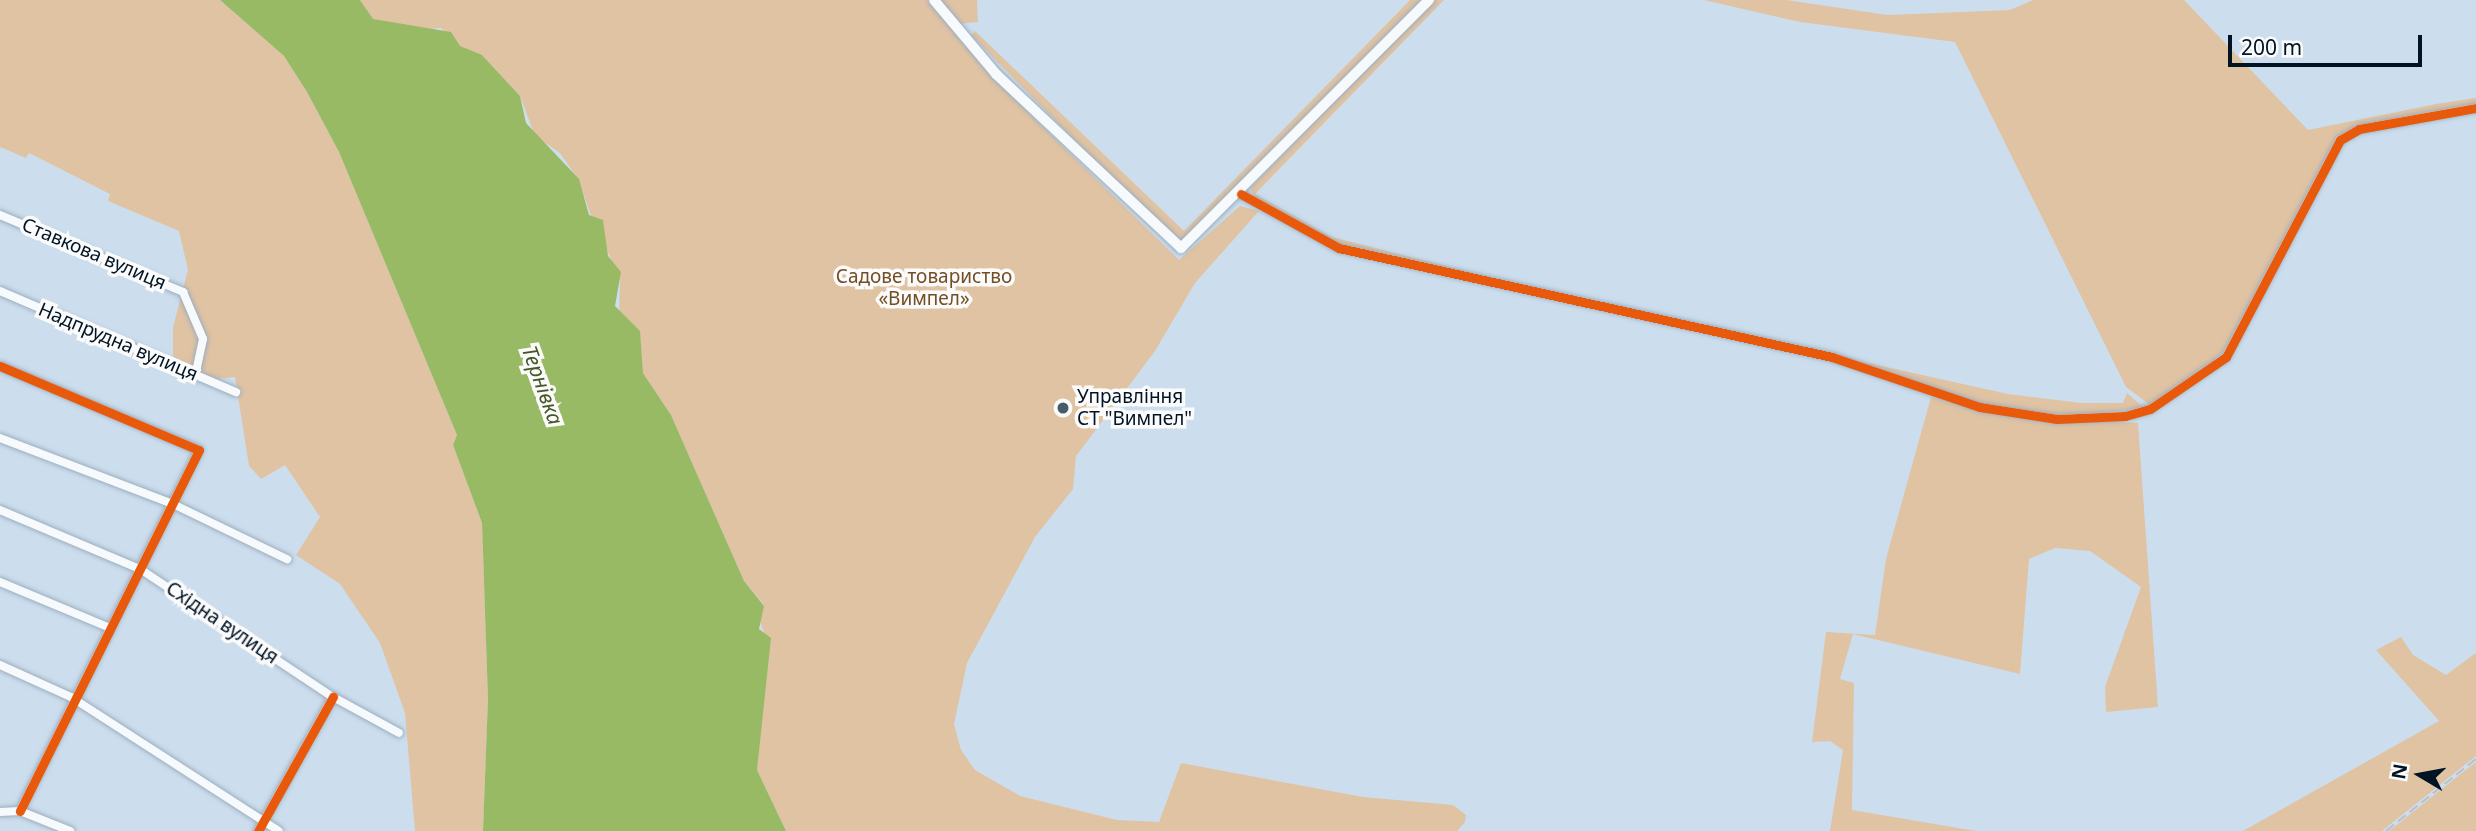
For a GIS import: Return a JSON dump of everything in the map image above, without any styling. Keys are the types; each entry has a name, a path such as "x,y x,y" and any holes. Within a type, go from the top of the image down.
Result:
{"street":[{"path":"934,0 996,74 1171,244 1189,245 1429,0"},
{"path":"1241,194 1339,247 1832,357 1980,407 2057,419 2125,416 2150,410 2226,357 2340,140 2359,129 2476,108"},
{"name":"Ставкова вулиця","path":"0,215 183,292 203,339 195,376"},
{"name":"Надпрудна вулиця","path":"0,291 236,392"},
{"path":"0,366 199,450 110,628 79,702 20,811"},
{"path":"0,438 173,503 287,559"},
{"name":"Східна вулиця","path":"0,510 140,569 333,697 398,733"},
{"path":"0,582 110,628"},
{"path":"0,665 79,702 279,831"},
{"path":"258,831 333,697"},
{"path":"0,812 20,811 70,831"}],"green space":[{"path":"0,0 220,0 284,56 307,92 339,152 457,435 453,445 482,523 488,699 483,831 415,831 405,713 380,643 340,584 296,555 320,517 285,465 261,479 249,466 235,377 208,380 173,361 173,327 188,270 179,231 108,201 110,194 29,153 26,158 0,147"},
{"name":"Садове товариство «Вимпел»","path":"360,0 929,0 993,78 1179,260 1240,206 1259,211 1195,283 1155,351 1076,456 1073,489 1035,537 967,663 954,724 961,750 975,770 1020,796 1117,820 1159,822 1181,763 1363,797 1453,805 1466,815 1465,822 1457,831 786,831 757,770 765,635 758,616 764,605 744,581 671,415 643,373 640,335 619,316 620,280 603,241 603,220 592,218 578,179 560,153 535,136 520,96 482,55 467,53 441,28 413,30 372,19"},
{"path":"939,0 977,0 978,22 958,24"},
{"path":"1410,0 1421,0 1183,241 1166,233 971,35 975,31 1184,231"},
{"path":"1434,0 1444,0 1255,194 1332,237 1553,293 2008,394 2082,403 2123,403 2127,393 2144,408 2057,417 1981,404 1888,372 1340,245 1258,202 1250,188"},
{"path":"1704,0 1786,0 1888,15 2010,10 2033,0 2184,0 2308,130 2476,98 2476,105 2358,126 2338,139 2229,345 2200,375 2150,405 2126,387 1955,42 1800,22"},
{"path":"1931,397 2017,418 2138,423 2158,707 2106,712 2105,687 2141,587 2090,551 2055,548 2029,559 2020,674 1853,634 1840,679 1854,683 1852,810 1976,831 1830,831 1843,750 1830,741 1812,742 1826,632 1875,635 1886,559"},
{"path":"2401,637 2413,655 2446,675 2476,653 2476,756 2382,831 2243,831 2439,721 2376,650"},
{"path":"2476,762 2476,831 2389,831 2458,776"}],"water":[{"name":"Тернівка","path":"220,0 360,0 373,19 451,32 460,46 482,55 520,96 526,123 579,179 589,215 603,220 608,256 621,272 615,306 640,331 643,373 671,415 744,581 764,606 759,629 771,638 757,770 786,831 483,831 488,699 482,523 453,445 457,435 339,152 307,92 284,56"}],"railway":[{"path":"2386,831 2476,759"}],"cycle path":[{"path":"1241,194 1339,248 1832,357 1980,407 2057,419 2125,416 2150,409 2226,357 2340,140 2359,129 2476,108"},
{"path":"0,366 199,450 20,811"},
{"path":"258,831 333,697"}],"place":[{"name":"Управління СТ \"Вимпел\"","path":"1063,408"}]}
